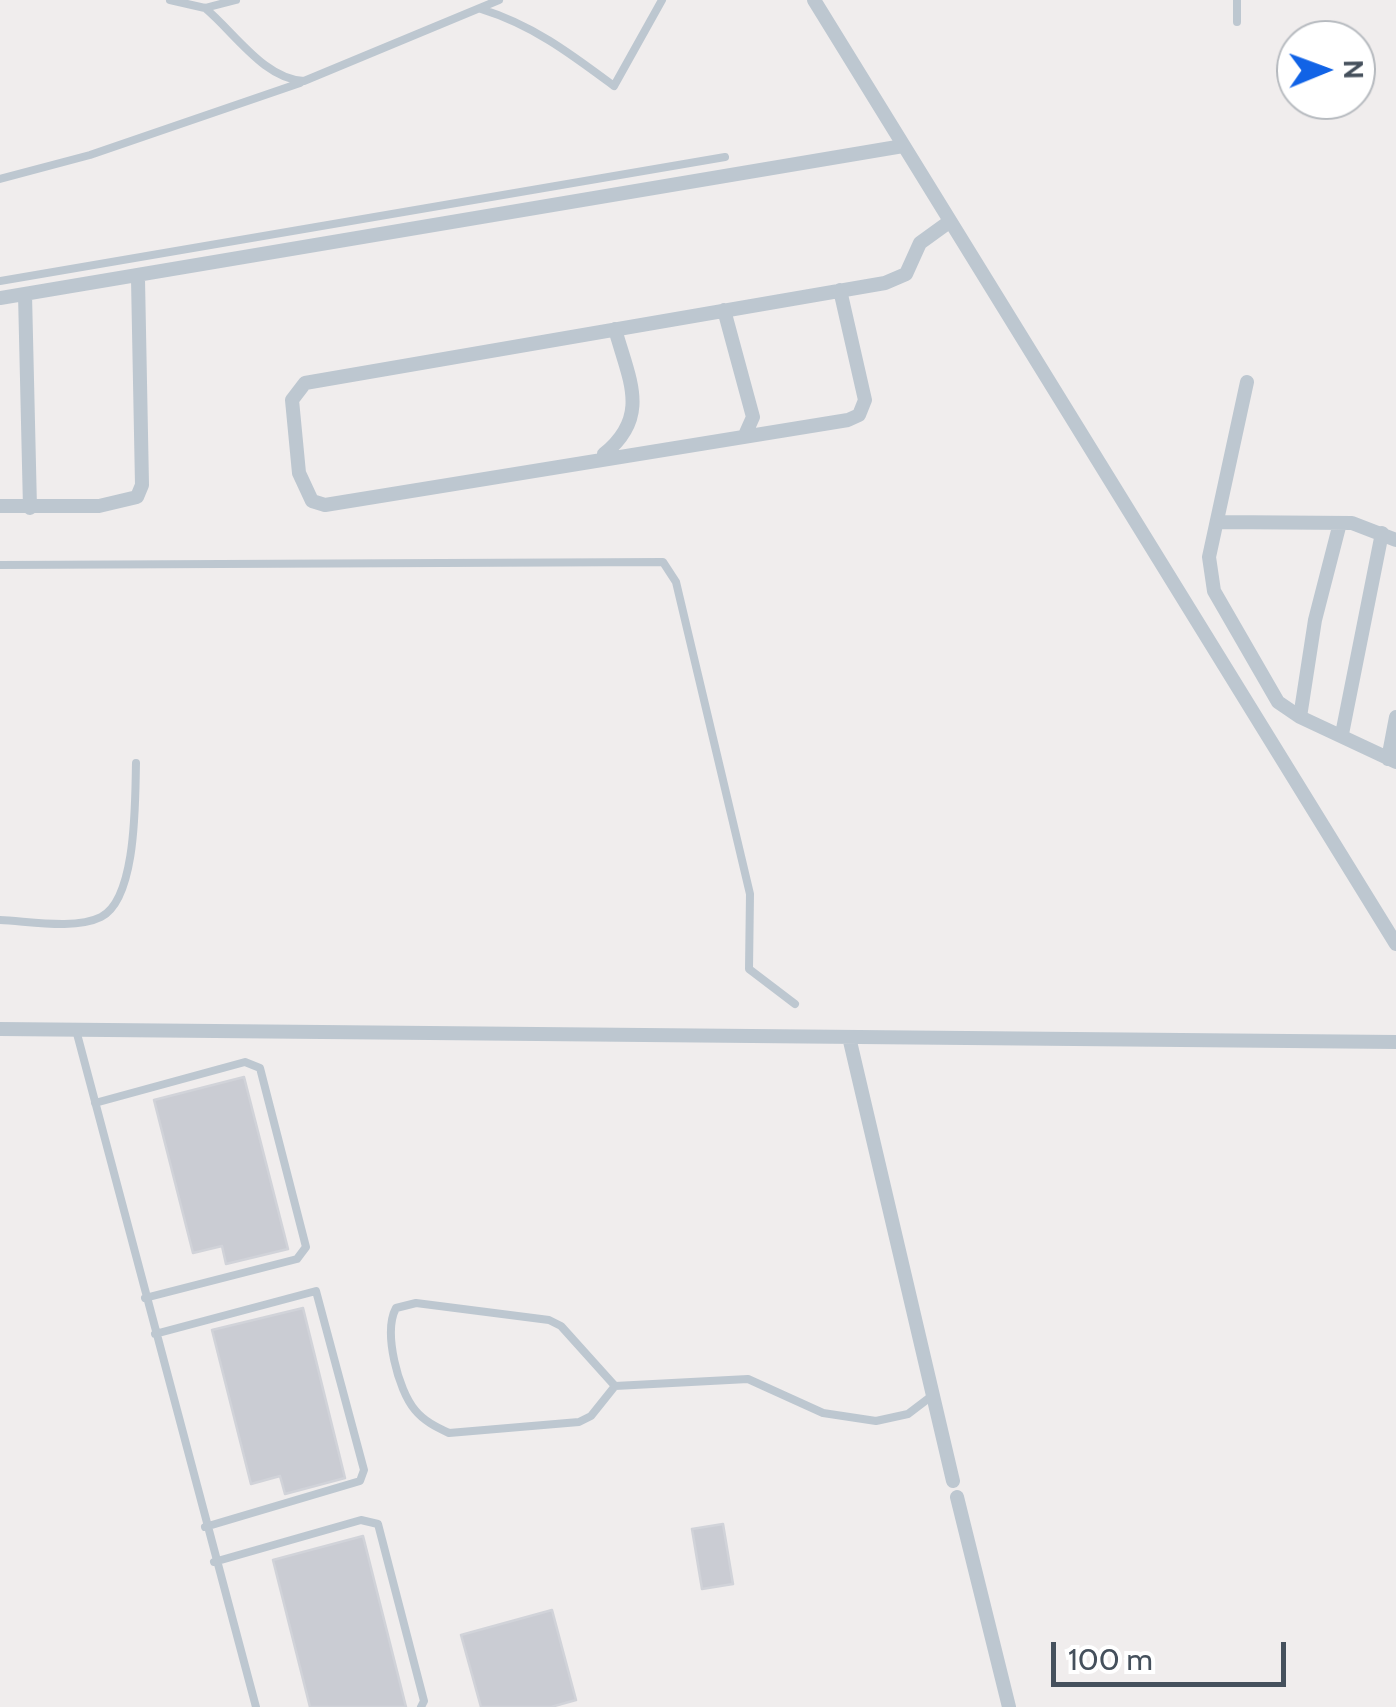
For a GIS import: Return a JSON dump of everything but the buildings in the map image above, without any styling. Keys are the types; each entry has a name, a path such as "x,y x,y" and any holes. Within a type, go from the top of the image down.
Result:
{"street":[{"path":"814,0 1396,944"},
{"path":"0,298 138,279 902,146"},
{"path":"840,290 865,400 859,414 848,420 601,457 325,505 312,502 300,472 292,400 305,383 840,290 906,274 920,242 950,222"},
{"path":"0,506 99,506 138,497 142,485 138,279"},
{"path":"25,294 30,508"},
{"path":"724,310 753,417 745,435"},
{"path":"601,457 626,436 632,420 632,390 615,329"},
{"path":"1247,382 1209,557 1214,592 1268,688 1300,717 1392,760 1396,717"},
{"path":"1217,522 1361,524 1389,537 1342,734"},
{"path":"1300,717 1315,620 1340,523"},
{"path":"0,1029 1396,1042"},
{"path":"849,1038 953,1481"},
{"path":"957,1497 1009,1707"}],"lane":[{"path":"170,0 204,8 236,0"},
{"path":"0,179 90,155 304,81 499,0"},
{"path":"481,9 516,20 551,39 614,86 662,0"},
{"path":"1237,22 1238,0"},
{"path":"204,8 272,72 287,80 304,81"},
{"path":"0,281 725,157"},
{"path":"0,565 663,562 676,582 750,894 749,969 795,1004"},
{"path":"0,920 95,920 115,906 127,868 136,763"},
{"path":"76,1030 214,1562 256,1707"},
{"path":"95,1103 245,1062 260,1068 306,1247 297,1259 146,1298"},
{"path":"155,1334 316,1291 364,1470 360,1480 205,1527"},
{"path":"615,1386 561,1326 549,1320 416,1303 396,1308 392,1316 391,1335 412,1407 449,1433 579,1422 591,1416 615,1386 748,1379 823,1413 876,1420 908,1414 933,1394"},
{"path":"214,1562 361,1520 378,1524 424,1701 421,1707"}]}
